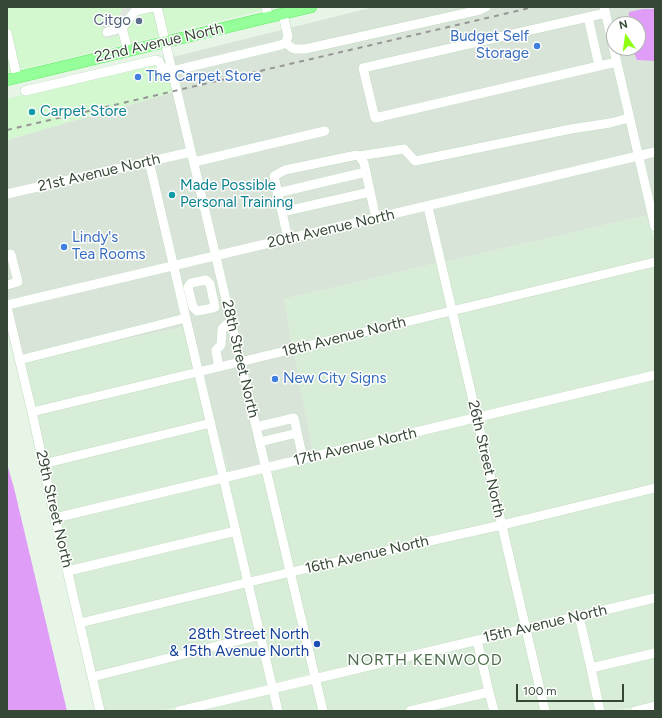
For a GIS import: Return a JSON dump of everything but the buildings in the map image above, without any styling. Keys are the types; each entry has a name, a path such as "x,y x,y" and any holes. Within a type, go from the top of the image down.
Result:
{"main road":[{"name":"22nd Avenue North","path":"12,79 166,42 268,12 283,14 311,7"}],"street":[{"path":"107,32 122,28 135,11 153,7"},
{"name":"28th Street North","path":"158,7 323,711"},
{"path":"285,43 294,49 305,49 480,10 486,7"},
{"path":"617,62 375,118 363,68 588,17 605,10 617,62 629,118 655,227"},
{"path":"25,91 156,60 159,61 162,69 172,69 280,45 285,43 288,37 283,14"},
{"path":"588,17 599,66"},
{"path":"122,28 128,51"},
{"path":"7,33 12,79"},
{"path":"288,239 274,176 285,170 357,155 359,156 404,149 415,161 629,118"},
{"path":"194,162 325,131"},
{"name":"21st Avenue North","path":"7,194 191,152"},
{"name":"20th Avenue North","path":"7,308 174,266 655,152"},
{"path":"359,156 364,163 376,219"},
{"path":"149,162 174,266 186,298 192,307 197,311 227,304"},
{"path":"277,193 366,172"},
{"path":"282,212 370,192"},
{"name":"26th Street North","path":"428,206 545,711"},
{"path":"7,255 11,254 18,282 7,285"},
{"name":"18th Avenue North","path":"32,412 655,262"},
{"path":"215,307 210,284 206,280 188,285 186,298 186,318 278,711"},
{"name":"29th Street North","path":"7,308 100,711"},
{"path":"19,360 186,318"},
{"path":"221,345 222,329 231,322"},
{"path":"219,367 216,350 221,345 236,342"},
{"name":"17th Avenue North","path":"55,518 655,375"},
{"path":"256,427 294,418 303,459"},
{"path":"43,464 211,423"},
{"path":"260,442 297,433"},
{"name":"16th Avenue North","path":"80,623 248,582 502,525 655,488"},
{"path":"68,571 236,531"},
{"name":"15th Avenue North","path":"179,711 655,598"},
{"path":"579,616 600,711"},
{"path":"92,677 260,635"},
{"path":"477,640 494,711"},
{"path":"591,668 655,653"},
{"path":"410,711 489,692"},
{"path":"635,711 655,706"}],"shaded area":[{"path":"7,7 154,7 160,36 7,73"},
{"path":"124,7 143,7 135,11 124,34 105,39 102,22 117,19"},
{"path":"161,7 276,7 168,34"},
{"path":"374,7 655,7 655,9 643,9 635,16 606,16 606,56 635,56 637,60 655,61 655,147 219,251 173,57"},
{"path":"643,9 655,9 655,61 637,60 635,56 646,56 646,16 629,16 629,12"},
{"path":"166,59 174,92 7,140 7,99"},
{"path":"174,92 187,149 7,189 7,140"},
{"path":"655,156 655,210 643,159"},
{"path":"189,157 211,252 9,301 7,293 7,198"},
{"path":"636,161 648,215 444,262 432,210"},
{"path":"425,211 437,263 284,299 292,345 243,357 220,259"},
{"path":"648,215 655,243 655,258 455,306 444,262"},
{"path":"213,261 236,359 200,367 188,326 23,361 11,309"},
{"path":"437,263 447,308 292,345 284,299"},
{"path":"655,266 655,371 480,413 457,314"},
{"path":"449,316 472,414 313,453 294,353"},
{"path":"188,326 200,367 35,407 23,361"},
{"path":"294,353 313,453 268,463 245,365"},
{"path":"238,367 261,465 229,473 202,375"},
{"path":"202,375 229,473 58,513 37,415"},
{"path":"655,379 655,484 504,520 481,421"},
{"path":"474,423 497,521 293,567 270,472"},
{"path":"7,464 14,488 67,711 7,711"},
{"path":"263,473 286,569 83,618 60,521"},
{"path":"655,492 655,594 528,624 506,528"},
{"path":"499,530 521,626 318,673 295,576"},
{"path":"288,577 310,674 161,711 104,711 85,626"},
{"path":"655,602 655,702 616,711 549,711 530,632"},
{"path":"523,634 541,711 327,711 319,681"},
{"path":"312,683 319,711 196,711"}],"railway":[{"path":"7,130 534,7"}],"place":[{"name":"Citgo","path":"139,21"},
{"name":"Budget Self Storage","path":"537,46"},
{"name":"The Carpet Store","path":"138,77"},
{"name":"Carpet Store","path":"32,112"},
{"name":"Made Possible Personal Training","path":"172,195"},
{"name":"Lindy's Tea Rooms","path":"64,247"},
{"name":"New City Signs","path":"275,379"},
{"name":"28th Street North & 15th Avenue North","path":"317,644"}],"district":[{"name":"NORTH KENWOOD","path":"425,660"}]}
